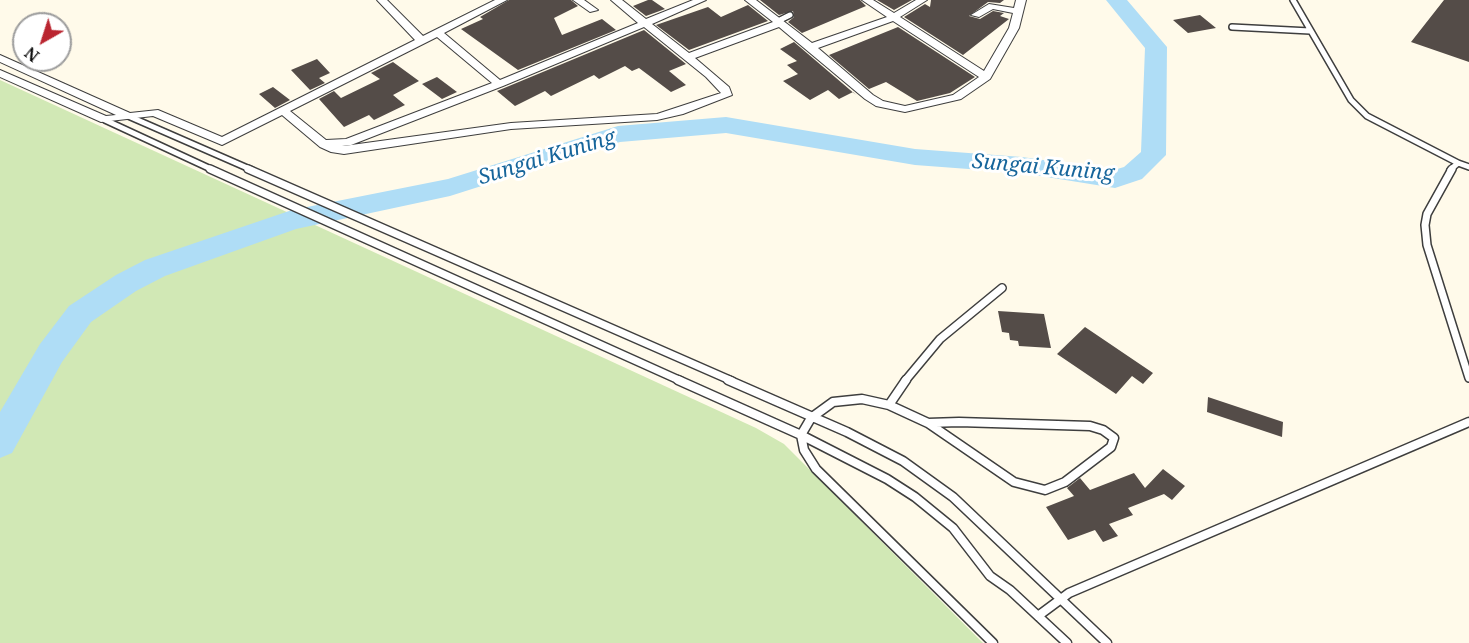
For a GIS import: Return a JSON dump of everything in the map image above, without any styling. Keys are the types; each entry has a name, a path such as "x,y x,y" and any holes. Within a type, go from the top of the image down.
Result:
{"street":[{"path":"382,0 421,40"},
{"path":"0,73 105,120 154,112 219,141 231,138 282,110 502,0"},
{"path":"578,0 593,10"},
{"path":"282,110 324,144 344,150 511,126 657,117 679,112 727,95 725,89 688,57 615,0"},
{"path":"324,144 347,142 366,135 499,84 701,0"},
{"path":"750,0 812,47 869,97 894,108 924,106 957,97 986,77 1014,28 1019,5 991,6 976,15"},
{"path":"867,0 986,77"},
{"path":"812,47 893,18 922,0"},
{"path":"688,57 779,22"},
{"path":"437,32 499,84"},
{"path":"0,58 126,115"}],"lane":[{"path":"1293,0 1351,100 1367,116 1382,126 1469,167"},
{"path":"779,22 790,15"},
{"path":"1232,27 1310,31"},
{"path":"126,115 811,418 903,461 953,497 1107,643"},
{"path":"105,120 300,211 801,435 888,479 915,497 953,528 990,576 1010,590 1067,643"},
{"path":"1458,163 1448,172 1427,214 1425,225 1427,245 1469,378"},
{"path":"889,405 912,370 934,345 1002,288"},
{"path":"928,423 1090,426 1110,434 1114,443 1065,482 1045,490 1029,488 1014,482 928,423 889,405 862,399 845,399 823,407 811,418 801,435 804,450 816,469 993,643"},
{"path":"1038,615 1070,593 1469,422"}],"green space":[{"path":"0,80 756,428 784,444 983,643 0,643"}],"building":[{"path":"509,0 571,0 578,6 554,18 562,35 602,19 616,30 518,70 461,29 483,19 480,17"},
{"path":"652,0 665,9 646,16 633,6"},
{"path":"760,0 860,0 866,6 802,33 788,22 794,17 793,11 779,15"},
{"path":"877,0 912,0 894,10"},
{"path":"931,0 1004,0 1000,3 988,2 969,16 980,19 993,11 1004,13 1000,16 1009,19 963,55 904,17 925,4 930,7"},
{"path":"1444,0 1469,0 1469,62 1411,42"},
{"path":"748,5 768,21 689,50 656,25 708,7 721,17"},
{"path":"1200,15 1216,28 1188,33 1173,20"},
{"path":"898,27 975,77 950,93 917,101 886,82 869,89 829,55"},
{"path":"644,30 686,64 669,71 686,85 671,92 639,68 632,71 625,66 599,79 594,75 551,96 545,91 515,106 497,91"},
{"path":"794,42 853,92 839,99 828,90 810,100 783,81 798,74 787,65 797,61 780,49"},
{"path":"317,59 330,73 319,78 325,83 310,90 291,70"},
{"path":"393,62 419,81 393,95 405,105 374,120 369,115 344,127 319,99 334,91 341,98 380,79 371,73"},
{"path":"437,77 457,92 442,99 422,84"},
{"path":"273,87 290,100 275,108 259,94"},
{"path":"998,311 1044,314 1051,348 1019,346 1018,341 1010,340 1009,333 1002,332"},
{"path":"1085,327 1153,373 1143,384 1132,376 1116,394 1057,354"},
{"path":"1208,397 1283,422 1282,437 1207,412"},
{"path":"1163,469 1185,486 1172,500 1164,494 1128,508 1133,515 1109,524 1118,536 1103,542 1095,530 1068,540 1046,507 1074,496 1067,488 1080,478 1090,490 1134,473 1145,488"}],"waterway":[{"name":"Sungai Kuning","path":"0,443 51,353 80,314 126,283 155,268 292,220 450,187 618,134 726,125 915,157 1022,165 1115,179 1133,173 1153,155 1156,47 1116,0"}]}
